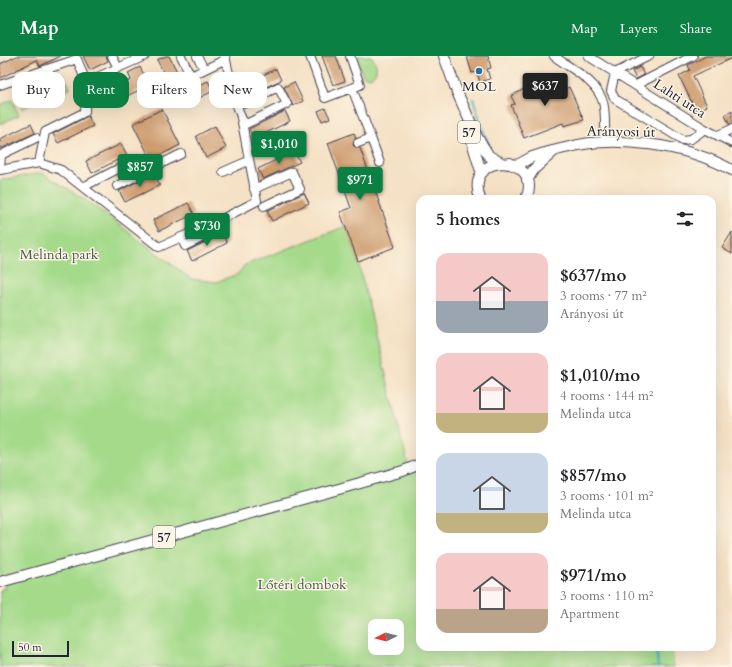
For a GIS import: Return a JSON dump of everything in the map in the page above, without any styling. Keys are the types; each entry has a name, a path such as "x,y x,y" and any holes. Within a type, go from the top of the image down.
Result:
{"main road":[{"name":"57","path":"444,56 474,132 486,153 492,159 519,168 527,180"},
{"name":"57","path":"457,92 472,145 480,168 483,172"},
{"name":"Arányosi út","path":"483,172 490,165 505,163 516,165 544,153 578,145 605,143 643,143 675,149 693,153 720,163 732,170"},
{"path":"527,195 527,180 529,175 554,151"},
{"path":"478,195 478,182 483,172"},
{"name":"57","path":"0,582 328,492 403,471 416,466"}],"street":[{"path":"112,56 118,68"},
{"path":"109,72 145,56"},
{"path":"36,138 1,155 0,170 39,163 60,170 159,247 218,221 257,200 226,57 191,76 181,56"},
{"path":"197,56 204,70"},
{"path":"310,56 325,98 360,85 350,56"},
{"path":"554,56 596,88 603,103 605,143"},
{"name":"Lahti utca","path":"588,56 705,129 732,143"},
{"path":"649,56 615,73 611,91 615,99 683,140 691,139 705,129"},
{"name":"Lahti utca","path":"636,85 693,56"},
{"path":"0,85 77,59 82,72"},
{"path":"240,117 246,124 287,104 278,87 267,92"},
{"path":"352,88 380,164"},
{"path":"39,163 45,132 85,112 85,108"},
{"path":"718,135 732,129"},
{"path":"358,143 371,138"},
{"path":"117,186 181,154"},
{"path":"83,188 135,160 142,173"},
{"path":"223,172 248,161"},
{"path":"254,190 292,172 300,189 264,206"}],"green space":[{"path":"358,56 371,56 375,61 376,71 369,78 363,75 361,71"},
{"path":"65,77 70,88 65,90"},
{"path":"12,100 12,108 16,108 19,115 0,124 0,105"},
{"path":"42,173 86,200 191,279 216,282 238,274 245,265 349,225 409,469 416,466 416,651 672,651 674,667 0,667 0,590 5,588 0,574 0,180"}],"building":[{"path":"17,56 61,56 40,66 37,60 0,78 0,64"},
{"path":"83,56 106,56 108,61 90,70"},
{"path":"169,56 177,72 163,72 157,60"},
{"path":"322,56 336,56 345,81 333,85"},
{"name":"MOL","path":"488,56 491,68 487,69 490,79 480,82 477,72 472,73 467,57"},
{"path":"706,56 732,56 732,58 693,76 707,106 696,111 679,76 690,70 688,65"},
{"path":"140,67 142,72 137,72 137,91 129,95 129,81 131,80 129,72"},
{"path":"640,67 644,75 636,79 632,71"},
{"path":"276,69 281,80 267,87 267,73"},
{"path":"557,78 563,90 569,87 584,120 564,126 563,123 524,138 511,105 515,104 511,96 531,85 537,79"},
{"path":"208,81 209,83 209,93 201,97 201,84"},
{"path":"294,82 303,101 293,106 284,87"},
{"path":"325,108 330,118 322,121 318,111"},
{"path":"162,109 180,145 151,160 133,124"},
{"path":"285,111 290,121 254,139 249,129"},
{"path":"732,111 732,124 729,124 725,115"},
{"path":"88,116 93,126 58,143 53,134"},
{"path":"31,124 35,133 0,149 0,139"},
{"path":"215,126 226,148 206,158 196,136"},
{"path":"354,133 356,138 353,145 360,148 395,247 358,261 340,212 351,208 328,143"},
{"path":"121,144 127,155 92,173 86,161"},
{"path":"294,151 300,162 263,179 258,169"},
{"path":"154,173 160,185 125,202 119,191"},
{"path":"304,193 309,203 272,221 267,211"},
{"path":"188,203 194,214 159,231 153,220"},
{"path":"732,232 732,254 722,248"},
{"path":"222,234 227,243 192,261 187,251"}],"waterway":[{"path":"473,99 488,146"},
{"path":"656,651 658,667"}],"place":[{"name":"MOL","path":"479,71"}],"park label":[{"name":"Melinda park","path":"59,254"},
{"name":"Lőtéri dombok","path":"302,584"}]}
